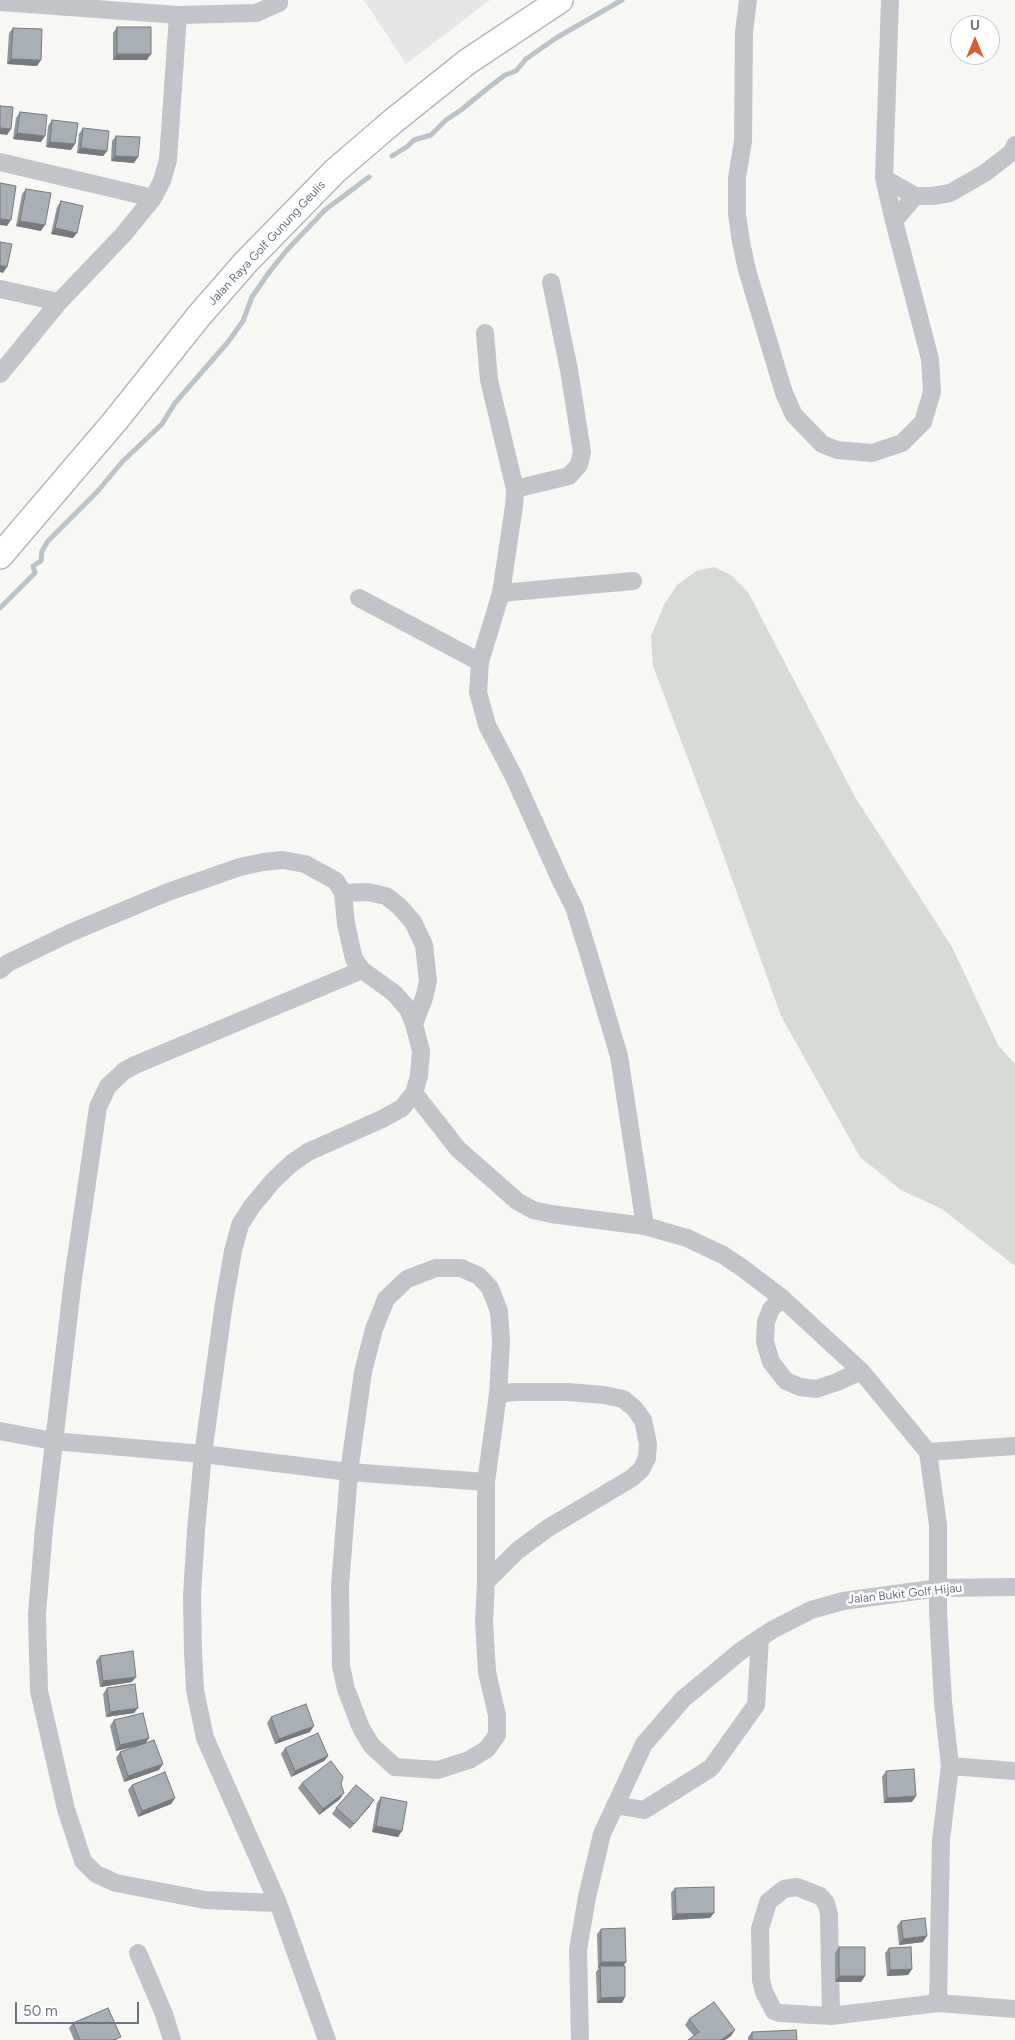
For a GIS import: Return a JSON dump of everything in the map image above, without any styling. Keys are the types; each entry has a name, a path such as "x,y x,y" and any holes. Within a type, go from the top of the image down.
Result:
{"main road":[{"name":"Jalan Raya Golf Gunung Geulis","path":"0,556 116,420 204,310 246,262 335,172 392,122 467,62 560,0"}],"street":[{"path":"0,2 178,15 256,13 279,4 279,0"},
{"path":"748,0 744,32 743,141 737,178 737,214 747,270 774,363 794,415 822,444 837,450 872,453 902,443 923,422 932,392 930,359 884,178 890,0"},
{"path":"0,374 59,302 123,235 153,198 162,181 168,160 178,15"},
{"path":"884,178 915,196 950,192 985,173 1012,152 1015,145"},
{"path":"0,162 153,198"},
{"path":"894,221 915,196"},
{"path":"515,489 569,476 580,465 582,452 569,370 551,282"},
{"path":"0,289 59,302"},
{"path":"485,333 488,380 515,489 501,593 480,662 478,692 487,725 514,777 574,907 618,1056 645,1226"},
{"path":"501,593 633,581"},
{"path":"359,598 480,662"},
{"path":"0,970 8,963 110,916 202,880 263,862 283,860 305,864 336,882 344,893 346,924 354,959 362,970 394,993 408,1008 414,1024 421,1051 419,1076 414,1093 402,1108 308,1152 292,1163 273,1181 252,1206 240,1225 233,1251 226,1294 203,1454 196,1530 192,1596 195,1690 205,1738 278,1903 327,2040"},
{"path":"344,893 368,892 386,896 400,906 413,922 424,945 428,964 428,981 414,1024"},
{"path":"278,1903 206,1900 116,1884 96,1874 83,1861 66,1809 39,1692 37,1614 53,1441 73,1279 98,1107 108,1086 124,1071 135,1065 362,970"},
{"path":"414,1093 458,1149 517,1200 533,1210 645,1226 687,1238 723,1255 782,1298 861,1371 928,1452 938,1525 943,1702 950,1766 942,1840 938,2003"},
{"path":"436,1268 461,1268 479,1276 490,1288 499,1311 498,1394 486,1482 484,1622 487,1672 497,1716 497,1735 487,1749 475,1756 438,1770 395,1767 372,1746 361,1728 346,1689 341,1666 340,1586 349,1472 363,1372 374,1329 386,1299 406,1279 436,1268"},
{"path":"782,1298 771,1309 766,1322 765,1342 771,1362 786,1381 800,1387 816,1388 861,1371"},
{"path":"486,1582 517,1551 548,1528 632,1478 641,1470 647,1458 648,1444 643,1420 634,1408 623,1399 604,1395 568,1392 514,1392 498,1394"},
{"path":"0,1431 53,1441 203,1454 349,1472 486,1482"},
{"path":"928,1452 1015,1446"},
{"name":"Jalan Bukit Golf Hijau","path":"580,2040 578,1950 587,1897 602,1834 644,1744 683,1699 742,1650 811,1610 843,1601 939,1588 1015,1587"},
{"path":"615,1805 644,1810 711,1768 756,1705 760,1638"},
{"path":"950,1766 1015,1771"},
{"path":"830,2016 829,1914 826,1904 820,1896 797,1887 784,1889 768,1902 760,1929 761,1980 764,1992 774,2011 779,2013 830,2016 938,2003 1015,2009"},
{"path":"138,1953 164,2014 172,2040"}],"shaded area":[{"path":"364,0 490,0 406,64"},
{"path":"714,567 731,575 748,592 855,797 952,947 998,1045 1015,1064 1015,1266 942,1209 901,1190 860,1157 781,1016 653,666 651,636 664,605 677,585 696,571"}],"building":[{"path":"117,27 151,27 151,54 117,54"},
{"path":"13,28 42,29 41,60 11,59"},
{"path":"0,106 13,107 11,129 0,128"},
{"path":"20,112 47,115 45,136 17,133"},
{"path":"52,120 78,123 75,144 50,142"},
{"path":"83,128 109,131 107,151 81,148"},
{"path":"116,136 140,137 138,157 115,156"},
{"path":"0,183 16,186 11,220 0,219"},
{"path":"26,189 51,193 45,225 20,221"},
{"path":"61,201 83,206 77,233 55,228"},
{"path":"0,242 12,244 7,267 0,265"},
{"path":"133,1651 136,1677 103,1681 100,1656"},
{"path":"135,1684 138,1708 110,1712 107,1688"},
{"path":"306,1704 314,1726 279,1739 271,1717"},
{"path":"143,1713 149,1738 120,1745 114,1720"},
{"path":"318,1733 328,1756 295,1771 285,1748"},
{"path":"154,1740 163,1764 128,1776 120,1752"},
{"path":"331,1761 343,1777 341,1784 344,1793 323,1809 302,1783"},
{"path":"914,1769 916,1796 887,1798 886,1771"},
{"path":"165,1772 175,1798 142,1811 132,1785"},
{"path":"356,1785 374,1800 354,1824 336,1808"},
{"path":"381,1797 407,1802 402,1831 376,1826"},
{"path":"714,1887 714,1913 676,1914 675,1888"},
{"path":"925,1918 927,1936 903,1939 901,1921"},
{"path":"625,1928 626,1962 601,1962 601,1929"},
{"path":"839,1947 865,1947 865,1976 839,1976"},
{"path":"911,1947 912,1969 890,1970 889,1948"},
{"path":"600,1966 625,1966 625,1997 601,1998"},
{"path":"714,2002 735,2030 721,2040 688,2040 699,2032 689,2019"},
{"path":"108,2008 121,2037 113,2040 80,2040 73,2023"},
{"path":"796,2030 797,2040 752,2040 752,2032"}],"waterway":[{"path":"392,156 414,140 431,135 446,120 505,75 516,71 526,59 556,38 622,0"},
{"path":"0,608 35,573 33,566 41,561 42,551 48,541 97,492 122,462 162,424 175,403 228,342 243,321 252,297 287,250 325,210 369,177"}]}
